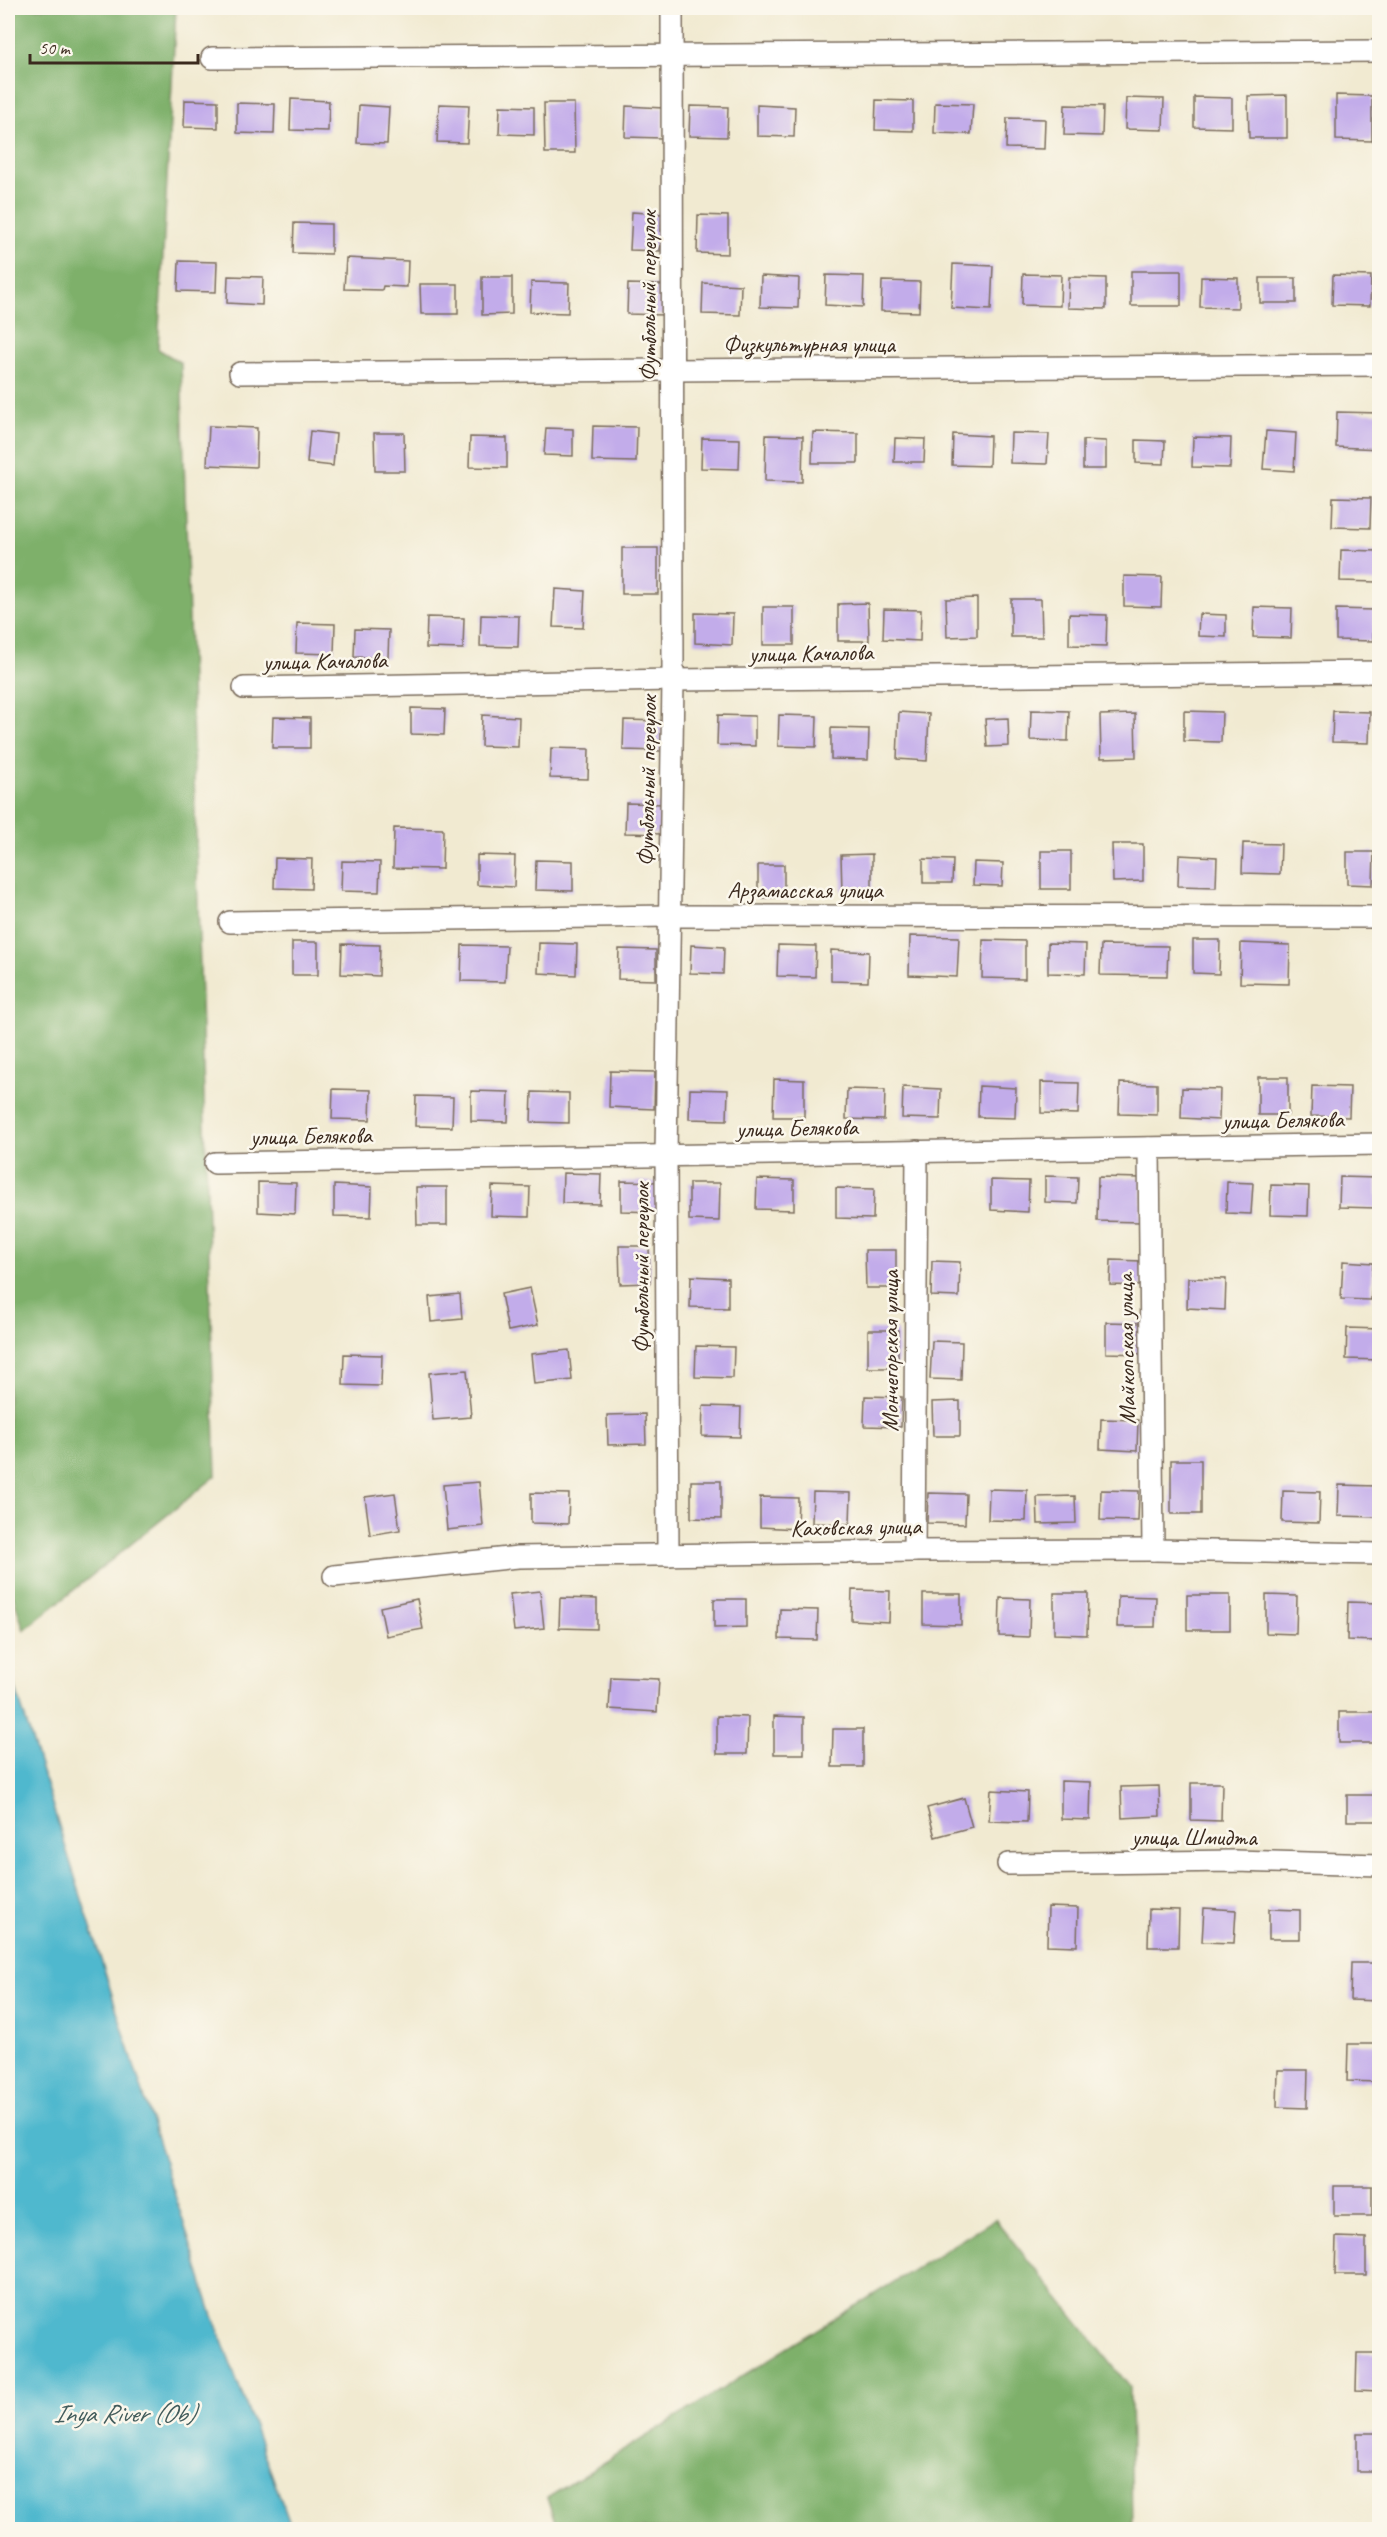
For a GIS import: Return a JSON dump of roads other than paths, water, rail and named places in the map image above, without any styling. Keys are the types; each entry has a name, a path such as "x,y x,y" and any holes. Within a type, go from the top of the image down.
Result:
{"street":[{"name":"Футбольный переулок","path":"668,1556 666,1156 673,680 674,56 672,8"},
{"path":"212,58 1380,51"},
{"name":"Физкультурная улица","path":"240,374 1380,365"},
{"name":"улица Качалова","path":"244,688 673,680 1380,672"},
{"name":"Арзамасская улица","path":"230,922 671,916 1380,917"},
{"name":"улица Белякова","path":"215,1163 1380,1144"},
{"name":"Майкопская улица","path":"1149,1148 1153,1550"},
{"name":"Мончегорская улица","path":"914,1551 917,1151"},
{"name":"Каховская улица","path":"334,1576 518,1557 1153,1550 1380,1554"},
{"name":"улица Шмидта","path":"1008,1864 1235,1861 1380,1865"}],"water":[{"name":"Inya River (Ob)","path":"8,1664 213,2316 292,2529 8,2529"}]}
